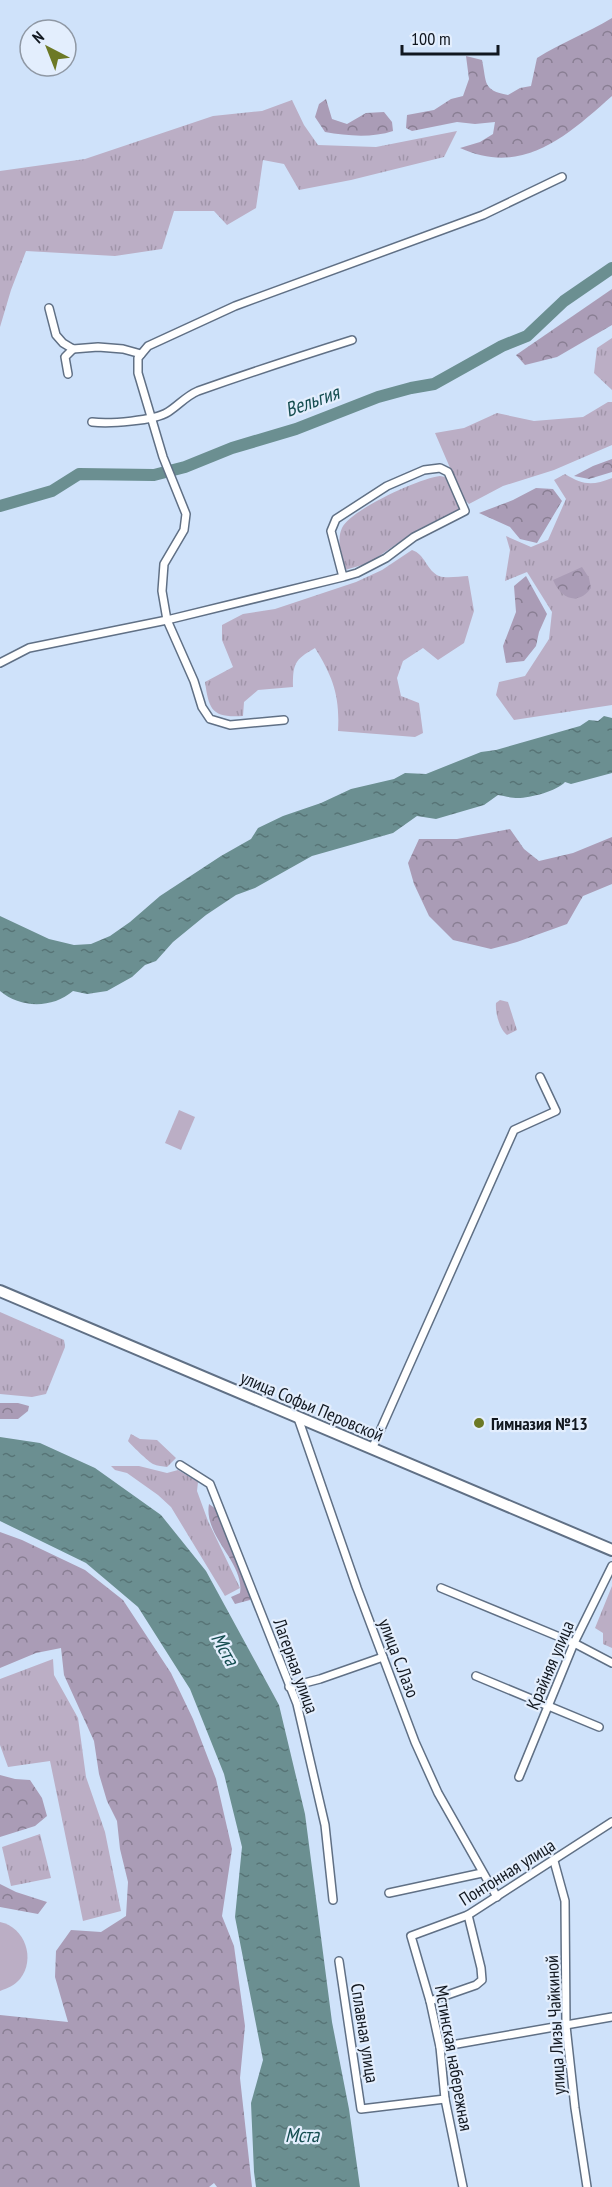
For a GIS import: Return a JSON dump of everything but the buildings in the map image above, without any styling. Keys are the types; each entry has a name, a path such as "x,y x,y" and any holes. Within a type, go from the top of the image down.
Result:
{"main road":[{"name":"улица Софьи Перовской","path":"0,1291 612,1550"}],"street":[{"path":"284,720 230,725 210,719 201,707 194,681 167,620 162,591 164,564 184,530 186,514 164,458 138,373 138,358 148,346 235,306 483,215 562,177"},
{"path":"49,308 56,335 73,349 98,347 123,349 141,354"},
{"path":"92,422 152,418 168,412 190,394 352,340"},
{"path":"68,374 65,357 73,349"},
{"path":"0,663 29,648 167,620 343,577 357,573 386,558 414,537 465,510 448,471 440,468 424,470 387,486 336,519 331,531 343,577"},
{"path":"372,1449 514,1130 556,1111 540,1077"},
{"name":"улица С.Лазо","path":"298,1418 415,1742 438,1793 497,1898"},
{"name":"Лагерная улица","path":"180,1465 210,1484 297,1704 325,1825 333,1900"},
{"name":"Крайняя улица","path":"519,1777 574,1642 612,1566"},
{"path":"441,1588 574,1642 612,1663"},
{"path":"289,1687 320,1679 383,1657"},
{"path":"476,1676 599,1727"},
{"name":"Понтонная улица","path":"411,1936 468,1915 612,1822"},
{"name":"улица Лизы Чайкиной","path":"554,1861 565,1901 566,2026 587,2187"},
{"path":"389,1893 482,1873"},
{"path":"430,2001 476,1985 482,1980 482,1968 468,1915"},
{"name":"Мстинская набережная","path":"411,1936 430,2001 440,2047 445,2099 463,2187"},
{"name":"Сплавная улица","path":"339,1961 362,2109 445,2099"},
{"path":"440,2047 612,2017"}],"green space":[{"path":"612,18 612,96 579,125 543,148 524,155 504,158 483,156 460,148 480,142 493,134 495,122 475,124 457,122 412,131 406,128 407,115 434,110 451,99 463,96 469,79 466,56 482,60 487,84 494,91 508,95 520,88 531,86 537,58"},
{"path":"326,99 332,119 347,124 366,113 384,112 392,122 393,131 359,136 325,132 315,117 319,104"},
{"path":"292,100 304,125 318,145 376,147 457,131 444,157 299,190 284,164 263,160 256,208 227,225 214,211 174,211 162,249 115,256 26,251 0,327 0,171 85,159 213,116 262,111"},
{"path":"612,289 612,325 557,357 525,365 516,355"},
{"path":"612,338 612,390 594,373 597,348"},
{"path":"608,402 612,402 612,445 554,470 503,486 469,504 463,498 435,433 464,428 497,413 534,421 583,417"},
{"path":"612,459 612,472 589,479 574,476 593,466"},
{"path":"565,474 588,483 612,478 612,705 514,720 496,695 499,682 525,676 549,639 552,612 527,572 505,581 510,550 506,536 531,547 548,540 566,499 554,480"},
{"path":"440,476 445,477 460,509 417,530 369,563 345,570 340,549 340,533 348,521 386,496 417,482"},
{"path":"536,488 553,489 562,501 537,543 520,539 510,527 479,513 513,500"},
{"path":"412,550 420,555 439,576 468,576 474,611 464,643 438,660 423,648 403,661 397,678 401,696 419,703 423,733 415,737 338,731 338,707 334,687 315,648 296,663 293,687 258,690 244,702 243,716 218,714 214,710 208,699 205,682 233,667 222,640 222,625 243,614 275,609 356,582 382,570"},
{"path":"582,567 589,578 591,588 581,597 565,596 553,580"},
{"path":"526,576 547,614 536,646 524,661 506,663 503,646 516,612 514,586"},
{"path":"510,829 524,849 539,861 573,853 612,837 612,884 583,896 567,924 517,942 491,949 453,940 429,916 414,884 408,863 419,839 457,839"},
{"path":"500,1000 508,1002 517,1030 507,1035 497,1016 496,1003"},
{"path":"179,1110 195,1117 181,1150 165,1143"},
{"path":"0,1312 64,1340 65,1347 46,1394 32,1397 0,1394"},
{"path":"0,1403 18,1403 29,1406 28,1411 18,1419 0,1419"},
{"path":"131,1434 140,1439 157,1440 176,1458 167,1467 153,1464 128,1441"},
{"path":"111,1466 139,1466 167,1473 178,1470 198,1482 197,1491 208,1521 240,1588 225,1596 171,1507 127,1473 115,1470"},
{"path":"209,1504 216,1509 251,1597 250,1600 235,1604 231,1597 240,1593 240,1582 231,1560 212,1527"},
{"path":"0,1532 85,1570 123,1600 171,1673 193,1719 216,1779 232,1849 222,1916 234,1946 245,2026 240,2078 252,2187 217,2187 214,2183 209,2187 0,2187 0,2015 68,2022 55,1977 56,1951 71,1930 101,1932 126,1916 128,1882 120,1849 117,1821 107,1801 99,1774 94,1741 64,1675 61,1648 36,1653 0,1668"},
{"path":"612,1586 612,1648 603,1644 603,1633 595,1628"},
{"path":"53,1659 54,1675 78,1718 86,1777 105,1832 121,1911 83,1921 50,1761 8,1767 0,1745 0,1679"},
{"path":"0,1775 30,1780 42,1798 47,1816 35,1826 0,1837"},
{"path":"40,1834 51,1878 11,1886 2,1847"},
{"path":"0,1884 47,1902 38,1914 0,1907"},
{"path":"0,1922 9,1925 22,1937 27,1962 20,1979 0,1991"}],"water":[{"path":"604,716 612,718 612,773 571,784 565,782 550,791 529,797 516,798 498,795 484,805 436,819 417,816 393,833 312,856 255,888 236,895 206,915 173,942 156,961 145,965 132,977 107,991 87,994 73,991 56,1001 36,1004 17,1001 0,991 0,916 49,939 74,945 91,944 110,936 160,896 251,839 258,828 283,816 321,803 351,789 394,779 405,773 426,774 481,752 496,750 580,726 589,720 598,721"},
{"name":"Мста","path":"0,1437 40,1443 95,1468 161,1515 206,1571 279,1705 305,1814 332,2022 349,2109 360,2187 256,2187 251,2103 263,2060 235,1917 242,1847 224,1774 190,1689 138,1607 86,1563 0,1521"}],"waterway":[{"name":"Вельгия","path":"0,506 52,491 79,474 154,475 185,467 232,448 296,429 378,397 434,384 502,346 527,336 564,301 612,268"}],"place":[{"name":"Гимназия №13","path":"479,1423"}]}
